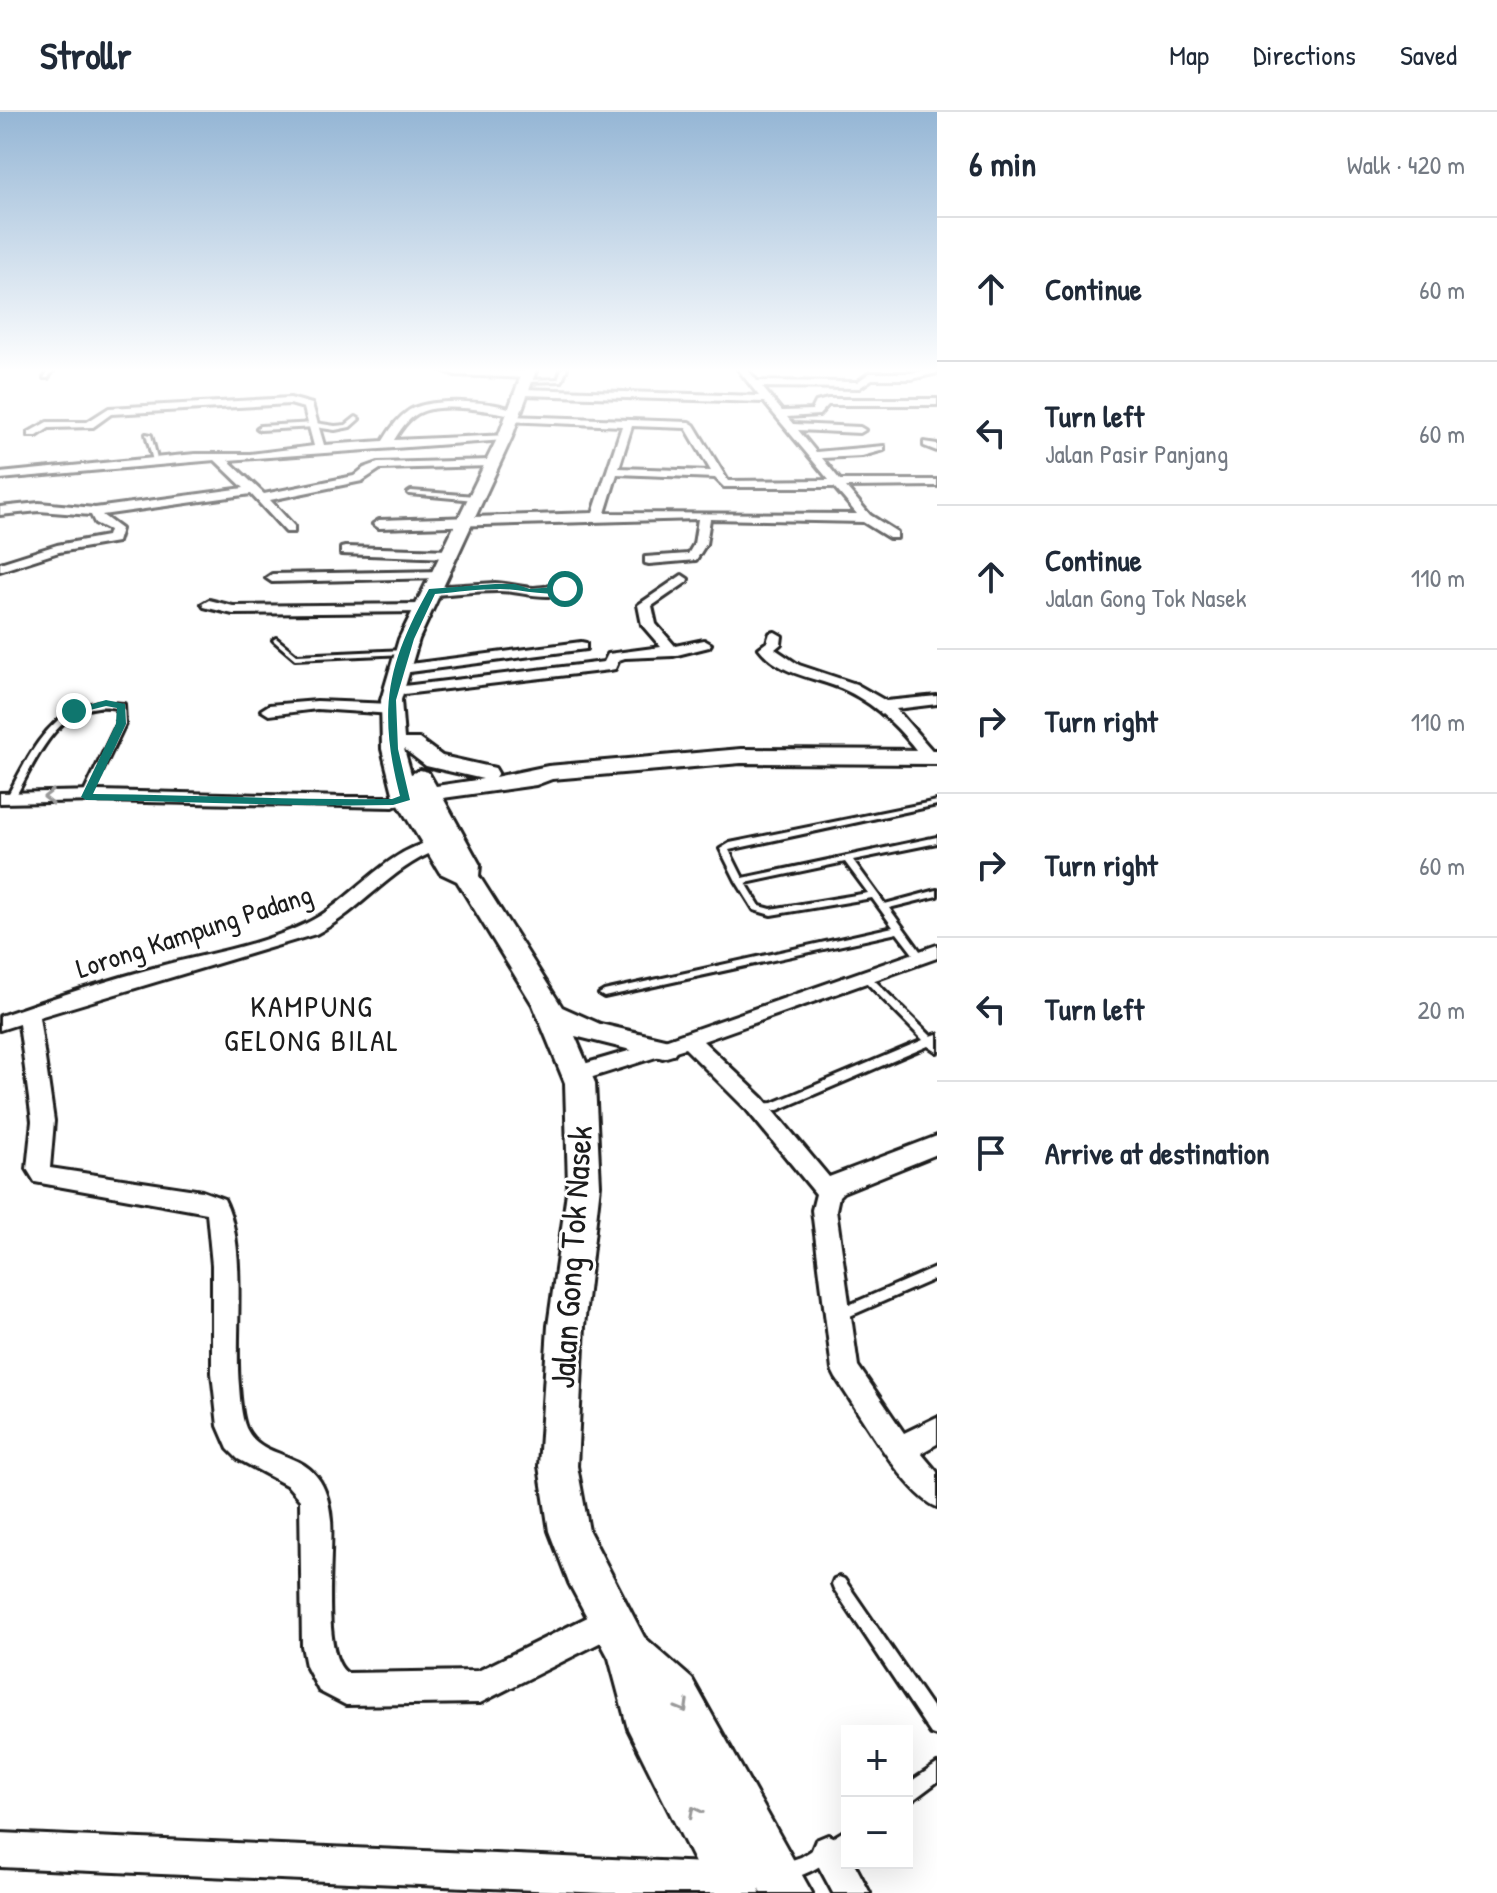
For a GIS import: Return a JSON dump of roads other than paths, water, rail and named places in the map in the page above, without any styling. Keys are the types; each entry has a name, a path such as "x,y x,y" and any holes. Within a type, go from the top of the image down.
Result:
{"main road":[{"path":"403,670 424,608 497,451"},
{"name":"Jalan Gong Tok Nasek","path":"403,670 393,691 393,749 438,835 449,868 466,876 531,976 577,1074 583,1114 584,1185 566,1326 558,1466 560,1496 569,1531 620,1636 644,1713 758,1885"},
{"name":"Jalan Gong Tok Nasek","path":"403,670 414,788"},
{"path":"411,744 434,761 488,778"},
{"path":"414,788 488,778 536,778 548,773 741,756 934,757"},
{"path":"438,835 454,804 488,778"},
{"path":"551,1013 593,1033 675,1044"}],"street":[{"path":"0,476 301,451"},
{"path":"598,516 619,451"},
{"path":"704,451 737,507"},
{"path":"808,451 866,518 893,535"},
{"path":"811,455 869,451"},
{"path":"218,457 290,529"},
{"path":"0,511 39,507 95,512 258,494 358,479 378,466 491,463"},
{"path":"613,471 836,486 937,483"},
{"path":"379,524 598,516 704,517 737,507 866,518"},
{"path":"0,567 57,549 108,542 113,539 115,529 99,520 95,512"},
{"path":"649,560 692,557 700,544 704,517"},
{"path":"345,551 450,554"},
{"path":"272,578 440,574"},
{"path":"673,652 649,625 645,605 682,579"},
{"path":"432,591 495,587 515,587 529,592 565,589"},
{"path":"209,604 233,610 270,611 424,608"},
{"path":"775,636 774,644 766,648 776,658 849,686 884,706 904,722 934,757"},
{"path":"403,670 594,668 610,666 613,657 673,652 704,644"},
{"path":"403,670 581,646"},
{"path":"884,706 937,700"},
{"path":"269,710 317,705 392,709"},
{"path":"6,797 393,802 414,788"},
{"name":"Lorong Kampung Padang","path":"14,1018 132,980 311,929 345,910 371,881 438,835"},
{"path":"577,1074 675,1044 928,954"},
{"path":"14,1018 43,1121 38,1169 43,1176 202,1200 216,1206 219,1212 232,1429 238,1442 256,1458 294,1474 307,1483 314,1497 319,1530 316,1633 321,1659 330,1680 346,1689 480,1687 620,1636"},
{"path":"675,1044 755,1104 828,1192"},
{"path":"937,1145 835,1185 828,1192 824,1210 845,1370 900,1450 937,1493"},
{"path":"900,1450 937,1430"},
{"path":"838,1845 853,1893"},
{"path":"0,1850 758,1885"}],"lane":[{"path":"153,451 156,461"},
{"path":"411,493 475,498"},
{"path":"276,640 289,655 403,670"},
{"path":"6,797 50,730 74,711 106,703 121,706 121,724 86,797"},
{"path":"873,895 771,912 757,908 724,855 724,849 937,803"},
{"path":"740,881 937,840"},
{"path":"848,860 899,929 928,954"},
{"path":"883,907 937,893"},
{"path":"604,994 899,929"},
{"path":"755,1104 761,1108 774,1107 935,1042 865,976"},
{"path":"837,1316 937,1272"},
{"path":"839,1584 937,1728"},
{"path":"913,1790 937,1772"},
{"path":"758,1885 805,1865 838,1845"}],"district":[{"name":"KAMPUNG GELONG BILAL","path":"312,1024"}]}
